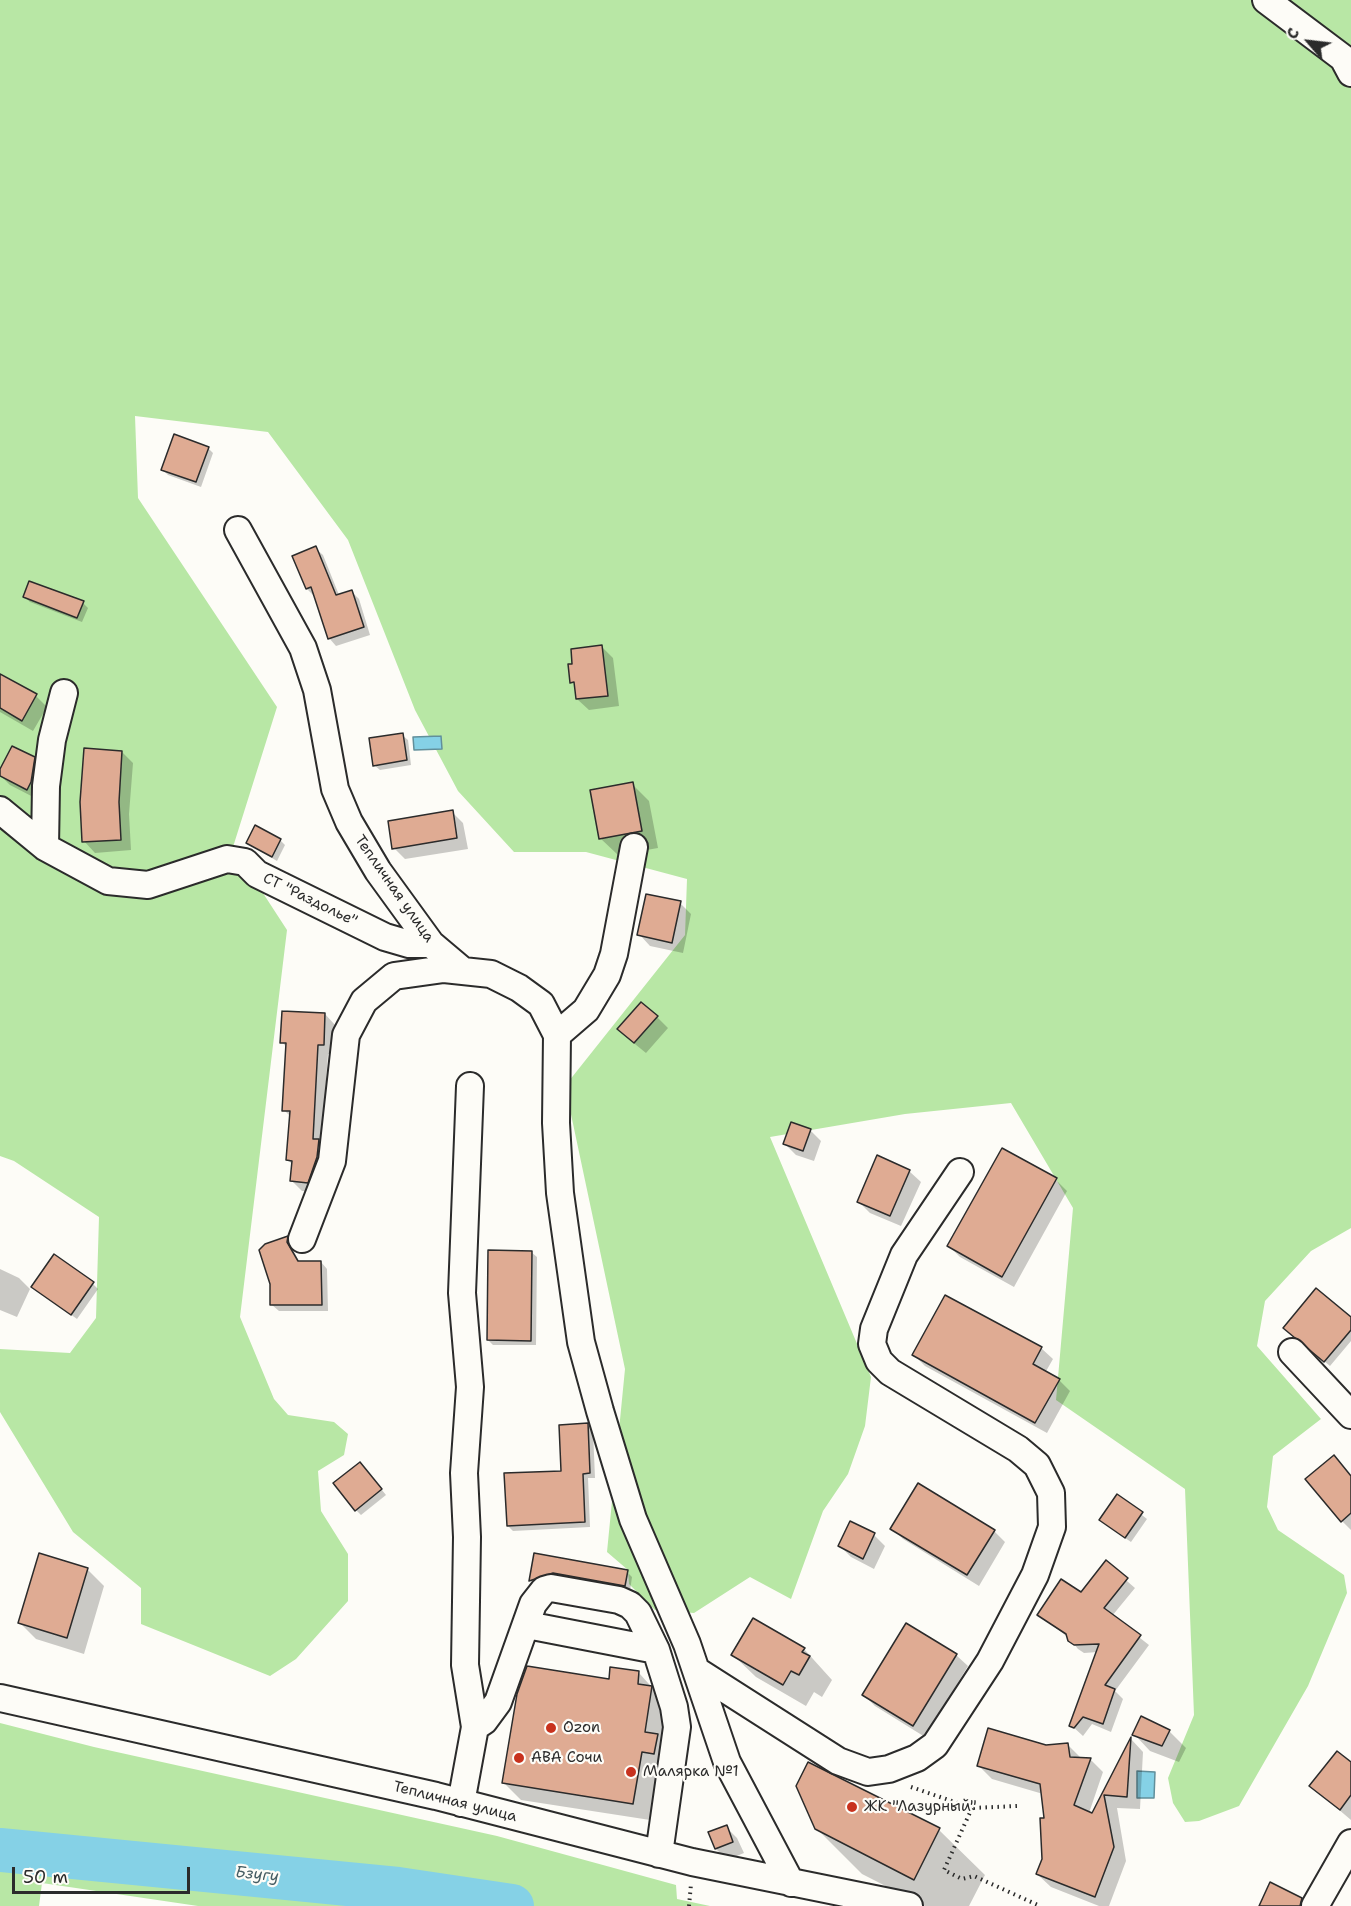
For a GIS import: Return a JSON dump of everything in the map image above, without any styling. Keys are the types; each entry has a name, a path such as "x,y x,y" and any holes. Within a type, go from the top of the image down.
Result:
{"street":[{"path":"1266,0 1343,58 1351,73"},
{"name":"Тепличная улица","path":"238,530 303,648 317,690 335,789 349,822 378,871 431,944 463,971"},
{"path":"45,847 45,786 52,740 64,693"},
{"name":"СТ \"Раздолье\"","path":"0,810 45,847 108,880 148,885 227,859 245,862 257,874 385,937 409,944 431,944"},
{"path":"557,1035 586,1010 607,975 614,954 634,847"},
{"path":"302,1239 332,1161 346,1035 364,1001 394,976 444,969 491,974 519,987 541,1004 557,1035 556,1123 560,1192 581,1342 633,1519 697,1671 727,1762 791,1883"},
{"path":"461,1803 475,1727 465,1665 467,1537 464,1473 470,1387 462,1293 470,1086"},
{"path":"697,1671 838,1761 868,1772 889,1769 917,1758 935,1745 990,1661 1035,1575 1052,1527 1051,1493 1037,1465 1018,1449 890,1372 879,1361 872,1344 874,1329 904,1255 960,1172"},
{"path":"1292,1352 1351,1414"},
{"path":"475,1727 484,1721 498,1702 533,1604 544,1590 551,1588 619,1600 638,1613 656,1650 674,1707 677,1727 658,1854"},
{"path":"526,1625 656,1650"},
{"name":"Тепличная улица","path":"0,1698 461,1803 658,1854 909,1906"},
{"path":"1315,1906 1351,1843"}],"path":[{"path":"910,1786 972,1809 1018,1806"},
{"path":"972,1809 944,1870 962,1879 974,1876 1040,1906"}],"green space":[{"path":"0,0 1351,0 1351,1228 1311,1251 1265,1301 1257,1346 1321,1419 1273,1456 1267,1507 1278,1530 1344,1575 1347,1593 1308,1686 1239,1806 1199,1821 1185,1822 1173,1803 1168,1778 1194,1715 1185,1489 1056,1400 1073,1208 1011,1103 905,1114 770,1137 871,1377 865,1426 848,1474 823,1511 791,1599 750,1577 694,1613 655,1610 629,1584 628,1570 607,1552 625,1369 565,1086 685,935 687,879 586,852 514,852 458,791 415,710 348,540 268,432 135,416 138,498 277,707 233,847 287,930 240,1317 274,1399 288,1415 334,1422 348,1434 344,1455 318,1471 321,1511 348,1554 348,1601 296,1659 270,1676 141,1624 141,1588 73,1532 0,1412 0,1349 70,1353 96,1318 99,1217 14,1161 0,1156"},
{"path":"0,1723 94,1747 497,1836 676,1885 677,1899 710,1906 198,1906 42,1883 39,1906 0,1906"}],"water":[{"path":"441,736 442,749 414,750 413,737"},
{"path":"1137,1771 1155,1772 1154,1798 1137,1798"}],"building":[{"path":"174,434 209,447 196,482 161,470"},
{"path":"316,546 336,595 352,590 364,627 328,639 311,587 306,589 292,556"},
{"path":"29,581 84,601 77,618 23,597"},
{"path":"602,645 608,696 576,699 574,682 570,683 568,664 572,664 571,649"},
{"path":"0,674 37,694 22,721 0,708"},
{"path":"403,733 407,760 373,766 369,738"},
{"path":"12,746 35,757 31,782 27,790 0,776 0,769"},
{"path":"84,748 122,751 119,802 121,840 82,842 80,802"},
{"path":"633,782 642,831 599,839 590,790"},
{"path":"453,810 457,838 392,849 388,821"},
{"path":"255,825 281,839 272,857 246,843"},
{"path":"646,894 681,901 672,943 637,935"},
{"path":"641,1002 658,1016 634,1043 617,1029"},
{"path":"282,1011 325,1013 324,1045 318,1045 313,1139 319,1139 317,1157 308,1183 290,1181 292,1161 286,1160 290,1111 282,1111 286,1043 280,1043"},
{"path":"791,1122 811,1129 803,1151 783,1144"},
{"path":"1002,1148 1057,1178 1002,1277 947,1246"},
{"path":"877,1155 910,1170 890,1216 857,1202"},
{"path":"288,1236 287,1242 298,1261 321,1261 322,1305 270,1305 270,1284 259,1250 265,1244"},
{"path":"488,1250 532,1251 531,1341 487,1340"},
{"path":"54,1254 94,1282 71,1315 31,1287"},
{"path":"1316,1288 1351,1317 1351,1330 1324,1362 1283,1328"},
{"path":"945,1295 1042,1347 1033,1364 1060,1379 1035,1423 912,1355"},
{"path":"588,1423 590,1473 583,1474 585,1522 507,1526 504,1473 561,1471 559,1425"},
{"path":"1334,1455 1351,1476 1351,1513 1341,1522 1305,1479"},
{"path":"360,1462 382,1489 355,1511 333,1483"},
{"path":"918,1483 995,1530 967,1575 890,1529"},
{"path":"1117,1494 1143,1512 1125,1538 1099,1520"},
{"path":"850,1521 875,1533 863,1559 838,1546"},
{"path":"39,1553 88,1568 67,1638 18,1623"},
{"path":"534,1553 628,1570 625,1586 553,1573 529,1581"},
{"path":"1106,1560 1128,1578 1104,1608 1141,1635 1105,1685 1115,1689 1103,1724 1083,1717 1074,1728 1069,1726 1099,1644 1074,1645 1068,1641 1066,1634 1037,1615 1061,1579 1081,1592"},
{"path":"753,1618 805,1648 802,1652 810,1656 799,1675 791,1671 783,1685 731,1655"},
{"path":"906,1623 957,1654 913,1726 862,1695"},
{"path":"527,1666 609,1679 610,1667 639,1671 638,1684 652,1686 645,1732 658,1734 654,1754 642,1752 633,1804 502,1783 517,1694"},
{"path":"1141,1716 1170,1730 1162,1746 1132,1735"},
{"path":"988,1728 1046,1745 1068,1743 1070,1757 1091,1758 1074,1805 1092,1813 1131,1737 1127,1797 1104,1795 1114,1847 1095,1897 1036,1874 1042,1859 1040,1818 1044,1818 1040,1784 977,1766"},
{"path":"1337,1751 1351,1762 1351,1795 1340,1810 1309,1786"},
{"name":"ЖК \"Лазурный\"","path":"808,1762 940,1828 914,1880 815,1829 796,1786"},
{"path":"727,1825 733,1842 715,1849 708,1832"},
{"path":"1270,1882 1302,1898 1300,1906 1259,1906"}],"waterway":[{"name":"Бзугу","path":"0,1850 398,1889 512,1906"}],"place":[{"name":"Ozon","path":"551,1728"},
{"name":"АВА Сочи","path":"519,1758"},
{"name":"Малярка №1","path":"631,1772"},
{"name":"ЖК \"Лазурный\"","path":"852,1807"}]}
